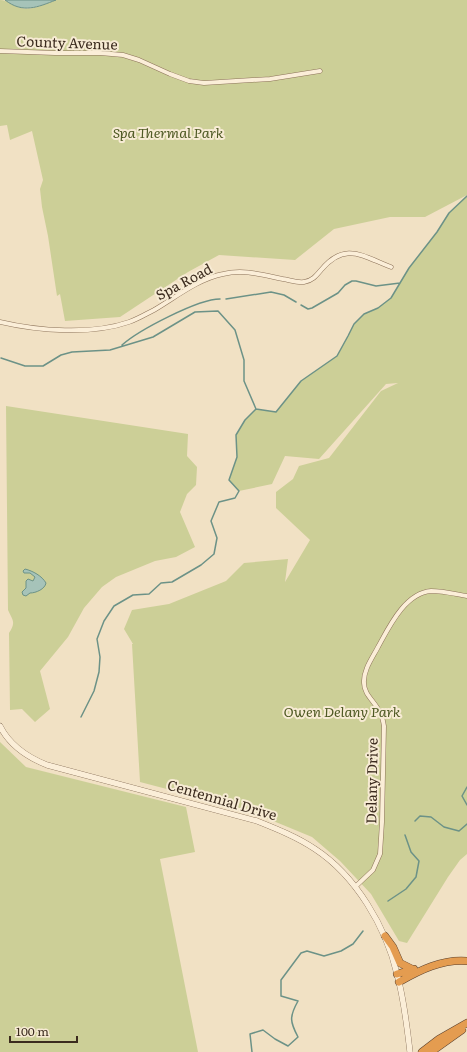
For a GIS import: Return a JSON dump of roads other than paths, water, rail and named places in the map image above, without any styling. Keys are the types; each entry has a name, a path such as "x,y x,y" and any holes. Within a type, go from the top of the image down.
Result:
{"highway":[{"path":"385,936 400,963 414,970"},
{"path":"399,982 424,969 445,962 467,961"},
{"path":"398,974 418,968 424,969"},
{"path":"447,1034 455,1026 467,1020"},
{"path":"422,1052 447,1034 467,1023"},
{"path":"431,1052 467,1027"}],"main road":[{"name":"Centennial Drive","path":"0,726 9,740 17,748 47,766 244,817 289,834 316,850 337,867 354,887 368,905 385,936 398,974 410,1052"}],"street":[{"name":"County Avenue","path":"0,51 100,53 123,55 139,60 189,81 204,83 270,79 320,72"},
{"name":"Spa Road","path":"0,322 32,329 86,330 113,327 130,322 142,316 194,285 214,276 227,273 244,272 258,273 298,282 306,282 313,279 332,258 348,252 391,267"},
{"name":"Delany Drive","path":"354,887 373,870 376,865 380,854 382,822 384,726 382,715 365,689 364,676 395,616 405,605 418,596 429,591 467,596"}],"water":[{"path":"5,0 56,0 37,7 24,8 18,7"},
{"path":"25,569 37,574 46,583 40,590 26,596 23,595 22,592 26,588 26,581 28,579 33,581 35,577 30,573 24,573 23,571"}],"waterway":[{"path":"256,409 276,412 301,381 337,356 354,324 364,314 378,308 391,298 409,268 437,232 449,213 467,196"},
{"path":"301,305 308,309 312,308 338,293 345,285 352,281 376,286 400,283"},
{"path":"226,299 271,292 284,295 296,302"},
{"path":"122,345 141,331 169,316 198,304 210,300 220,299"},
{"path":"1,358 25,366 43,366 61,355 72,352 110,350 153,337 195,312 218,311 235,330 244,360 244,381 256,409"},
{"path":"81,717 94,691 99,672 100,657 97,639 104,621 114,606 133,595 149,594 161,583 172,582 201,565 214,554 217,538 211,521 219,502 235,498 239,491 229,480 237,457 236,435 245,420 256,409"},
{"path":"467,787 462,796 467,805"},
{"path":"415,821 420,816 431,817 444,827 459,831 467,824"},
{"path":"388,901 406,889 416,877 419,861 411,852 405,835"},
{"path":"252,1052 250,1034 263,1030 288,1046 298,1037 292,1023 293,1011 298,1001 281,996 281,980 301,953 307,951 324,956 341,951 353,944 363,931"}],"park label":[{"name":"Spa Thermal Park","path":"168,133"},
{"name":"Owen Delany Park","path":"342,712"}]}
